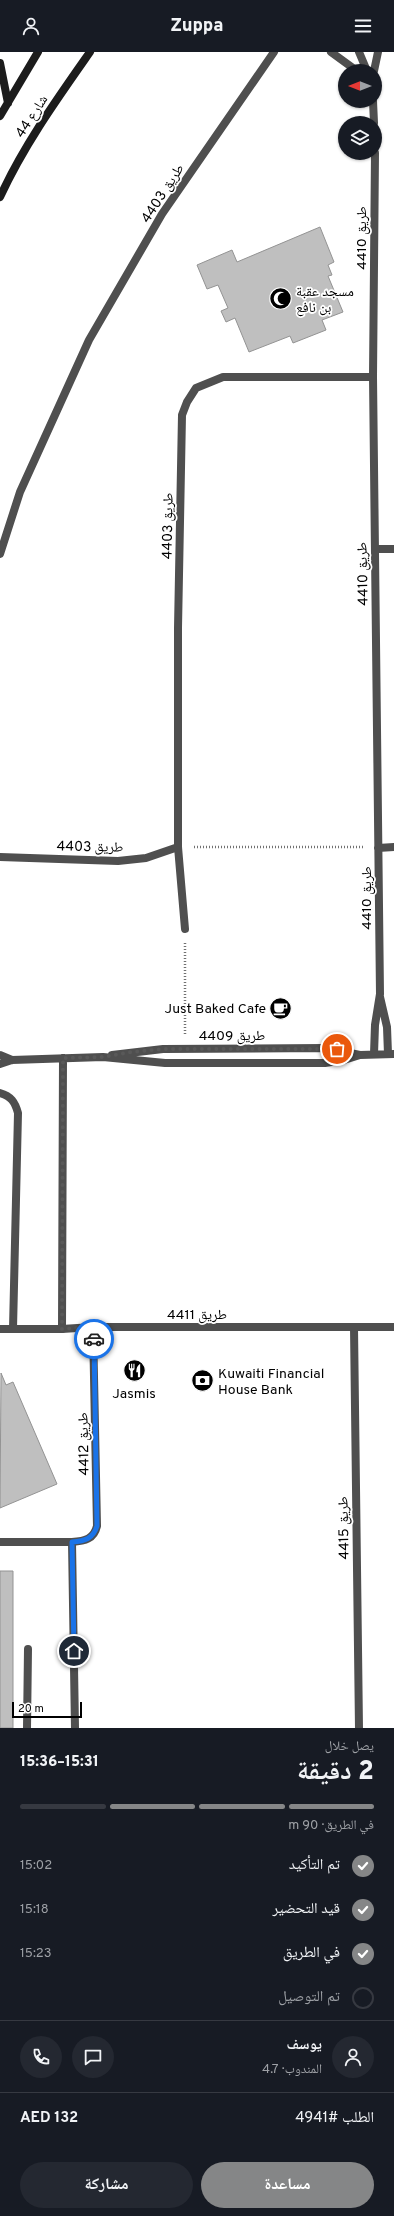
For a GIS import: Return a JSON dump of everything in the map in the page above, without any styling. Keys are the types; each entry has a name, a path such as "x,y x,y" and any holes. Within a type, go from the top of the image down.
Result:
{"main road":[{"name":"شارع 44","path":"0,116 38,52"},
{"name":"شارع 44","path":"0,197 13,170 39,125 89,53"},
{"path":"0,63 8,103"}],"street":[{"name":"طريق 4403","path":"0,554 20,492 89,340 162,214 274,52"},
{"path":"331,52 347,64"},
{"path":"359,52 363,64"},
{"path":"375,64 378,52"},
{"name":"طريق 4410","path":"374,1054 375,1025 380,994 373,377 375,160"},
{"name":"طريق 4403","path":"185,929 178,847 178,604 182,415 187,402 196,388 223,377 373,377"},
{"path":"375,549 394,549"},
{"name":"طريق 4403","path":"0,857 118,861 146,858 178,847"},
{"path":"378,848 394,847"},
{"name":"طريق 4410","path":"380,994 385,1013 391,1054"},
{"name":"طريق 4409","path":"103,1057 131,1052 185,1049 325,1048 360,1055"},
{"name":"طريق 4409","path":"0,1064 12,1060 103,1057 165,1063 325,1063 344,1060 360,1055 391,1054"},
{"name":"طريق 4409","path":"0,1055 12,1060"},
{"path":"62,1329 63,1058"},
{"path":"0,1093 8,1096 15,1104 18,1113 13,1329"},
{"name":"طريق 4412","path":"0,1542 72,1542 88,1539 93,1536 97,1526 93,1327"},
{"name":"طريق 4415","path":"354,1327 359,1728"},
{"name":"طريق 4411","path":"0,1328 394,1327"},
{"path":"72,1542 75,1728"},
{"path":"27,1728 28,1649"}],"path":[{"path":"178,847 378,848"},
{"path":"185,929 185,1049"}],"building":[{"name":"مسجد عقبة بن نافع","path":"320,227 334,262 328,265 332,275 328,276 343,312 322,320 326,330 293,343 290,336 249,352 235,318 226,322 221,311 228,308 218,285 207,289 197,265 232,250 237,262"},
{"path":"1,1373 6,1385 13,1382 57,1484 0,1508"},
{"path":"0,1571 13,1571 13,1728 0,1728"}],"way so far":[{"path":"94,1339 93,1327 62,1329 63,1058 103,1057 146,1050 163,1049 337,1049"}],"place":[{"name":"مسجد عقبة بن نافع","path":"281,299"},
{"name":"Just Baked Cafe","path":"281,1008"},
{"name":"Jasmis","path":"134,1371"},
{"name":"Kuwaiti Financial House Bank","path":"203,1381"}],"route":[{"path":"74,1651 72,1542 82,1542 93,1536 97,1526 94,1339"}]}
